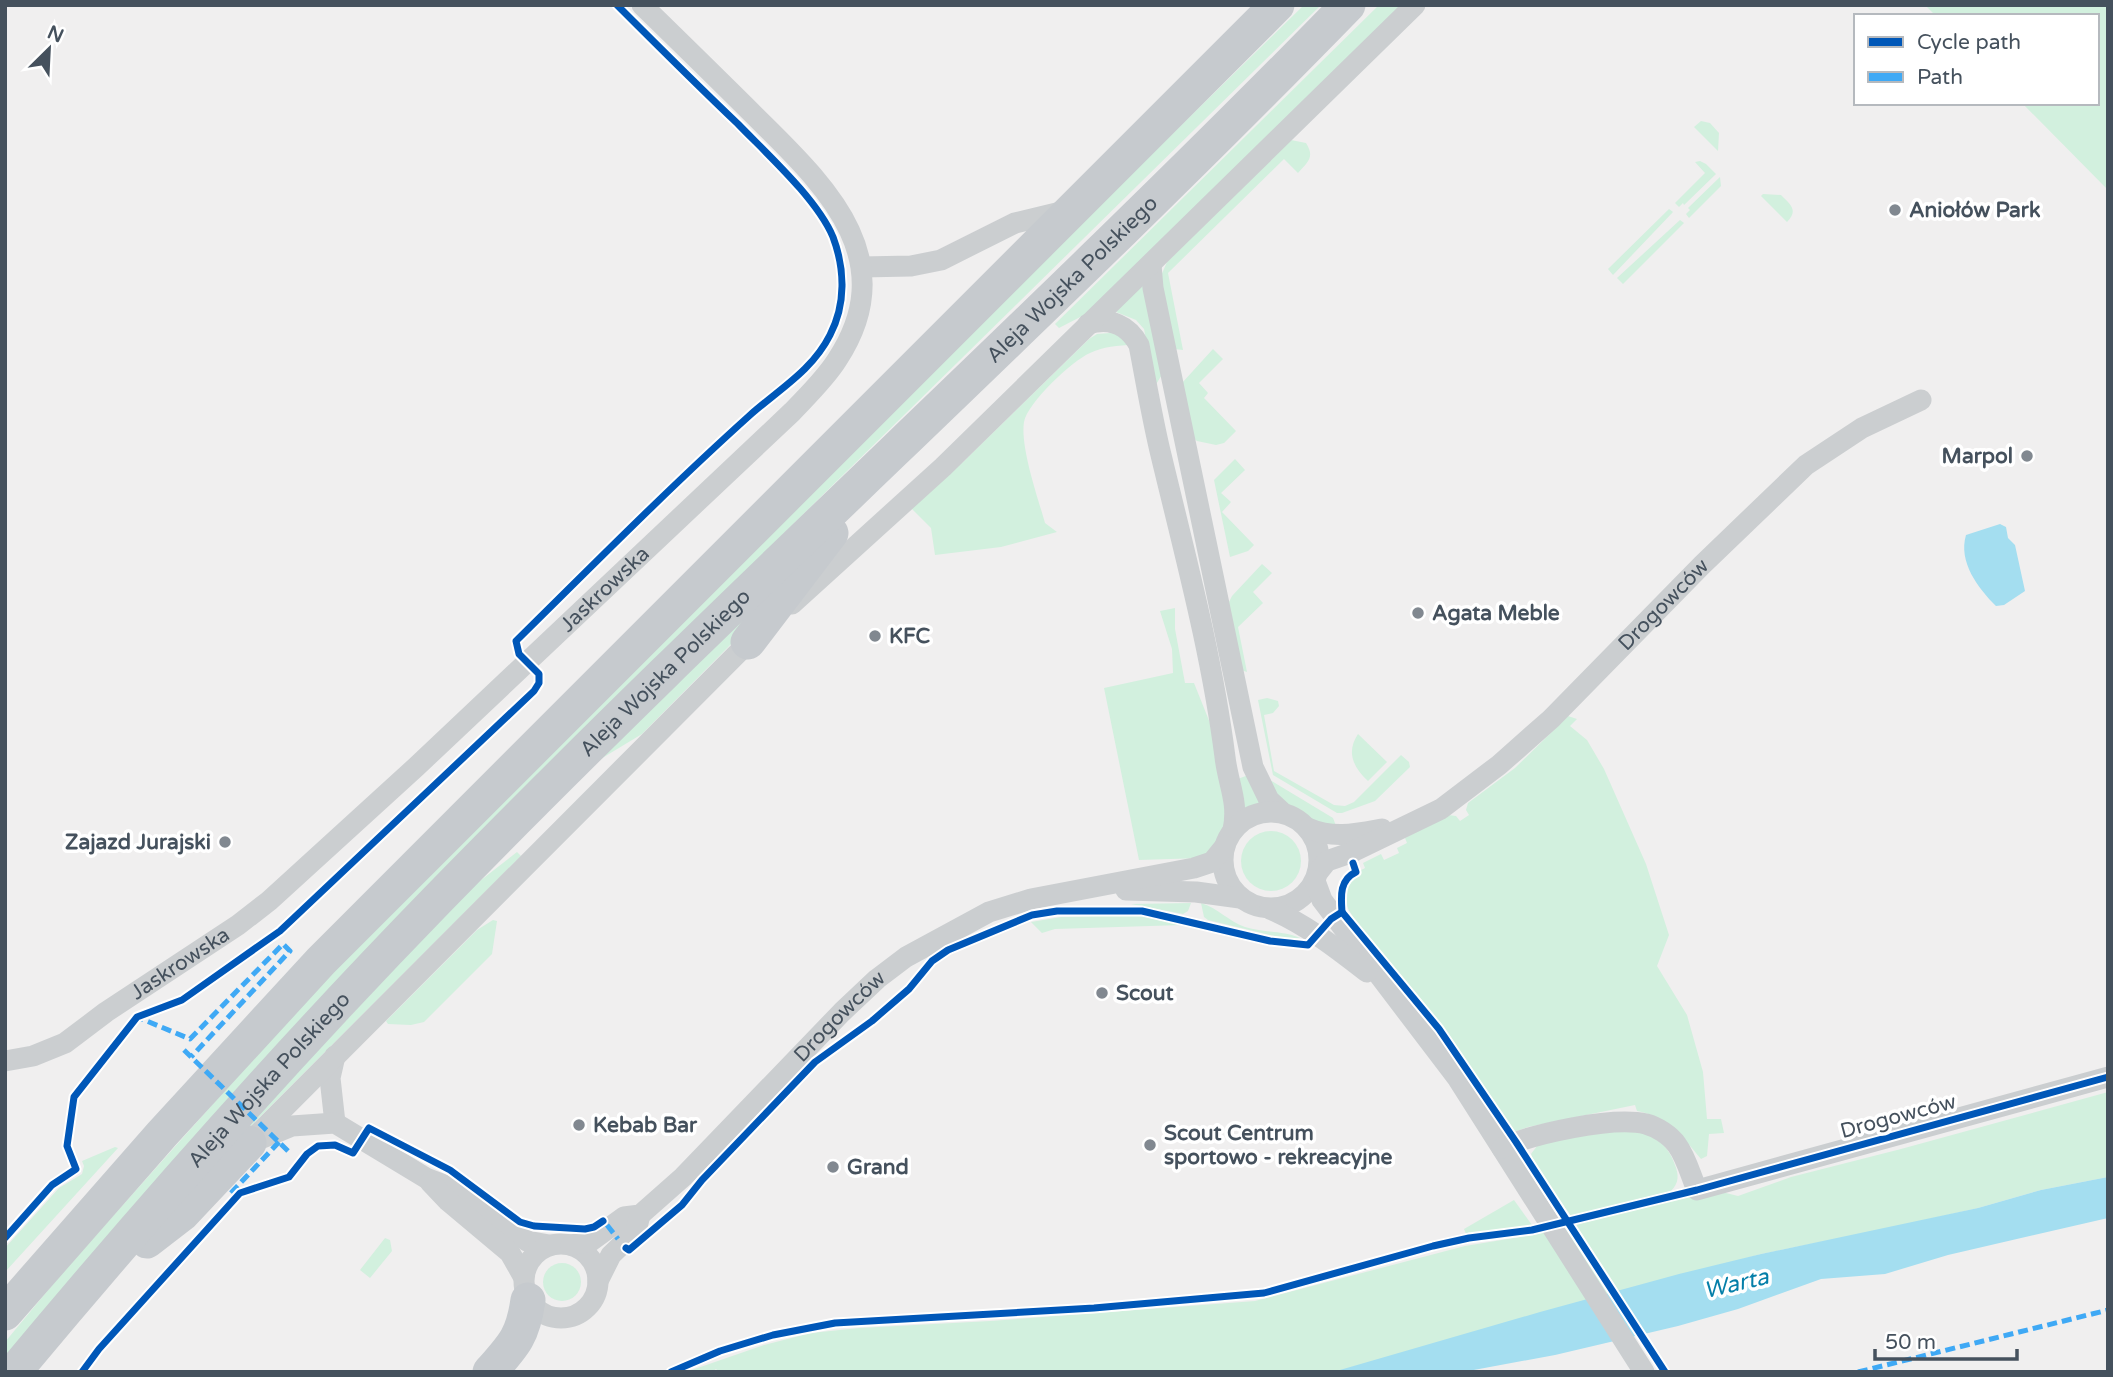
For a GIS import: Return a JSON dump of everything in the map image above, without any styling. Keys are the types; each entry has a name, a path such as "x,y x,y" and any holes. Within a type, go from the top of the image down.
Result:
{"main road":[{"name":"Aleja Wojska Polskiego","path":"5,1313 162,1134 321,961 1278,5"},
{"name":"Aleja Wojska Polskiego","path":"14,1372 85,1286 228,1125 436,900 876,467 1137,217 1348,5"},
{"path":"748,642 816,555 876,467"},
{"path":"85,1286 182,1214 249,1143"},
{"path":"490,1372 519,1337 525,1323 526,1288"}],"street":[{"name":"Jaskrowska","path":"5,1061 33,1056 65,1043 269,901 416,767 792,412 823,380 838,358 854,325 862,292 862,267 854,238 838,206 809,171 642,5"},
{"path":"249,1143 748,642 943,467 1415,5"},
{"path":"862,267 911,266 941,260 1015,223 1074,208"},
{"path":"1152,265 1153,288 1253,767 1269,800 1283,813"},
{"path":"1088,324 1104,321 1119,324 1134,336 1139,345 1160,450 1187,556 1219,709 1227,775 1235,799 1237,815 1223,864 1228,883 1240,898 1254,906 1270,909 1296,920 1318,934 1385,986"},
{"name":"Drogowców","path":"1317,876 1327,861 1441,809 1471,787 1551,719 1702,565 1806,466 1863,428 1921,400"},
{"path":"1229,838 1247,818 1264,812 1292,816 1308,828 1318,848 1317,876 1322,900 1458,1079 1644,1372"},
{"name":"Drogowców","path":"1308,828 1322,834 1346,836 1415,822"},
{"name":"Drogowców","path":"598,1281 611,1255 636,1231 640,1215 712,1148 842,1012 877,979 906,957 989,912 1031,899 1194,868 1212,862 1229,838"},
{"path":"1270,909 1288,906 1304,896 1317,876"},
{"name":"Drogowców","path":"1085,889 1196,892 1240,898"},
{"path":"335,1056 330,1079 335,1123"},
{"name":"Drogowców","path":"1502,1148 1553,1131 1607,1123 1644,1124 1662,1131 1677,1145 1697,1190 2108,1077"},
{"path":"249,1143 292,1126 335,1123 426,1178 460,1191 527,1241 571,1245 587,1255 593,1263 598,1281 590,1304 570,1317 558,1318 536,1309 510,1253 448,1201 426,1178"},
{"name":"Drogowców","path":"571,1245 591,1241 624,1217 640,1215"},
{"path":"526,1288 531,1257 549,1245"}],"green space":[{"path":"1304,5 1321,5 720,596 5,1358 5,1342 64,1271 329,974 1057,247"},
{"path":"1379,5 1405,5 1086,314 1059,328 1055,324"},
{"path":"1925,5 2108,5 2108,190 2024,105 2099,105 2099,14 1934,14"},
{"path":"1701,121 1710,123 1719,133 1718,151 1694,127"},
{"path":"1291,140 1306,143 1309,148 1309,159 1302,169 1298,173 1284,159 1168,273 1183,350 1174,349 1160,278 1167,262"},
{"path":"1700,161 1716,174 1679,207 1675,203 1705,173 1695,162"},
{"path":"1720,177 1721,186 1689,218 1686,214 1690,210 1688,208"},
{"path":"1781,195 1790,204 1793,211 1787,222 1761,196"},
{"path":"1669,209 1673,212 1613,275 1608,269"},
{"path":"1680,220 1684,223 1623,284 1617,278"},
{"path":"1142,282 1163,373 1155,386 1144,329 1136,320 1116,312"},
{"path":"1097,334 1118,334 1133,345 1105,348 1082,357 1042,393 1024,422 1027,458 1034,487 1045,523 1057,532 1001,547 935,555 931,528 907,504 963,462 1089,339"},
{"path":"1213,349 1223,359 1199,383 1208,393 1204,398 1236,431 1224,443 1216,445 1197,441 1190,435 1182,383"},
{"path":"1235,459 1245,470 1221,493 1231,502 1222,512 1254,545 1248,551 1230,557 1214,480"},
{"path":"1262,564 1272,573 1253,592 1263,603 1238,627 1247,672 1241,670 1226,608 1232,596"},
{"path":"788,575 752,623 642,734 599,760"},
{"path":"1175,608 1175,629 1185,683 1194,683 1210,723 1228,821 1212,850 1203,858 1139,860 1104,688 1173,673 1172,649 1160,611"},
{"path":"1267,698 1278,701 1279,706 1273,713 1264,715 1274,771 1334,805 1345,806 1354,802 1401,755 1409,762 1410,767 1375,801 1337,813 1273,775 1258,700"},
{"path":"1568,716 1577,719 1570,726 1587,740 1604,769 1646,864 1669,935 1657,966 1687,1015 1703,1072 1707,1119 1721,1119 1724,1133 1709,1134 1707,1156 1701,1159 1674,1129 1657,1118 1637,1111 1635,1105 1514,1132 1433,1016 1351,919 1353,917 1345,902 1346,883 1365,868 1363,863 1381,854 1384,860 1399,853 1397,848 1407,843 1405,838 1448,815 1456,816 1460,821 1469,815 1466,810 1468,803 1515,768"},
{"path":"1358,734 1387,762 1368,781 1353,759 1352,747"},
{"path":"1251,774 1260,804 1244,810 1235,780"},
{"path":"1270,780 1333,818 1338,831 1314,823 1300,811 1282,803"},
{"path":"1271,831 1292,840 1301,861 1292,882 1271,891 1250,882 1241,861 1250,840"},
{"path":"517,852 521,856 250,1127 249,1124 467,891"},
{"path":"1191,903 1188,911 1183,914 1131,904"},
{"path":"1201,903 1245,927 1300,938 1287,939 1208,920 1204,917"},
{"path":"1136,915 1182,925 1055,929 1042,933 1031,922 1061,917"},
{"path":"493,920 497,921 492,954 424,1022 411,1025 388,1024 386,1021 477,930"},
{"path":"2108,1092 2108,1177 2041,1190 1978,1208 1881,1230 1761,1254 1335,1372 719,1372 716,1369 712,1372 686,1372 764,1345 811,1333 1255,1301 1465,1246 1538,1234 1714,1190 1738,1196 1791,1177"},
{"path":"1619,1130 1647,1134 1661,1142 1676,1169 1676,1185 1671,1191 1571,1216 1535,1166 1531,1154 1537,1146 1546,1142"},
{"path":"118,1148 5,1272 5,1248 59,1188 82,1174 82,1161"},
{"path":"1514,1200 1532,1225 1466,1234 1464,1229"},
{"path":"385,1238 390,1240 392,1251 370,1278 360,1270"},
{"path":"562,1263 576,1268 581,1282 576,1296 562,1301 548,1296 543,1282 548,1268"}],"water":[{"path":"2000,524 2006,527 2008,538 2015,545 2025,591 2004,605 1996,606 1971,574 1964,545 1966,535"},
{"name":"Warta","path":"2108,1177 2108,1218 1948,1255 1885,1274 1821,1279 1738,1309 1555,1355 1463,1372 1333,1372 1679,1274"}],"marked path":[{"path":"136,1020 137,1017 190,1039 283,944 290,951 191,1057"},
{"path":"184,1050 289,1152"},
{"path":"231,1193 279,1142"},
{"path":"607,1225 618,1239"},
{"path":"1858,1372 2108,1310"}],"cycle path":[{"path":"5,1238 52,1185 76,1169 67,1146 74,1097 137,1017 182,1000 280,931 534,691 539,683 539,674 519,654 516,641 690,471 804,370 823,348 830,335 839,311 842,274 837,249 826,222 804,192 777,163 617,5"},
{"path":"626,1248 629,1250 682,1205 702,1180 815,1062 872,1021 909,989 932,961 948,950 1032,915 1057,911 1142,911 1270,941 1308,945 1331,919 1342,912 1344,884 1350,875 1356,872 1353,863"},
{"path":"1342,912 1439,1029 1516,1142 1665,1372"},
{"path":"671,1372 720,1351 773,1335 835,1323 1094,1308 1264,1293 1433,1246 1469,1238 1532,1230 1697,1190 2108,1077"},
{"path":"82,1372 99,1349 240,1193 289,1177 307,1154 318,1146 335,1145 353,1153 369,1128 450,1170 520,1222 534,1226 585,1229 603,1221"}],"place":[{"name":"Aniołów Park","path":"1895,210"},
{"name":"Marpol","path":"2027,456"},
{"name":"Agata Meble","path":"1418,613"},
{"name":"KFC","path":"875,636"},
{"name":"Zajazd Jurajski","path":"225,842"},
{"name":"Scout","path":"1102,993"},
{"name":"Kebab Bar","path":"579,1125"},
{"name":"Scout Centrum sportowo - rekreacyjne","path":"1150,1145"},
{"name":"Grand","path":"833,1167"}]}
